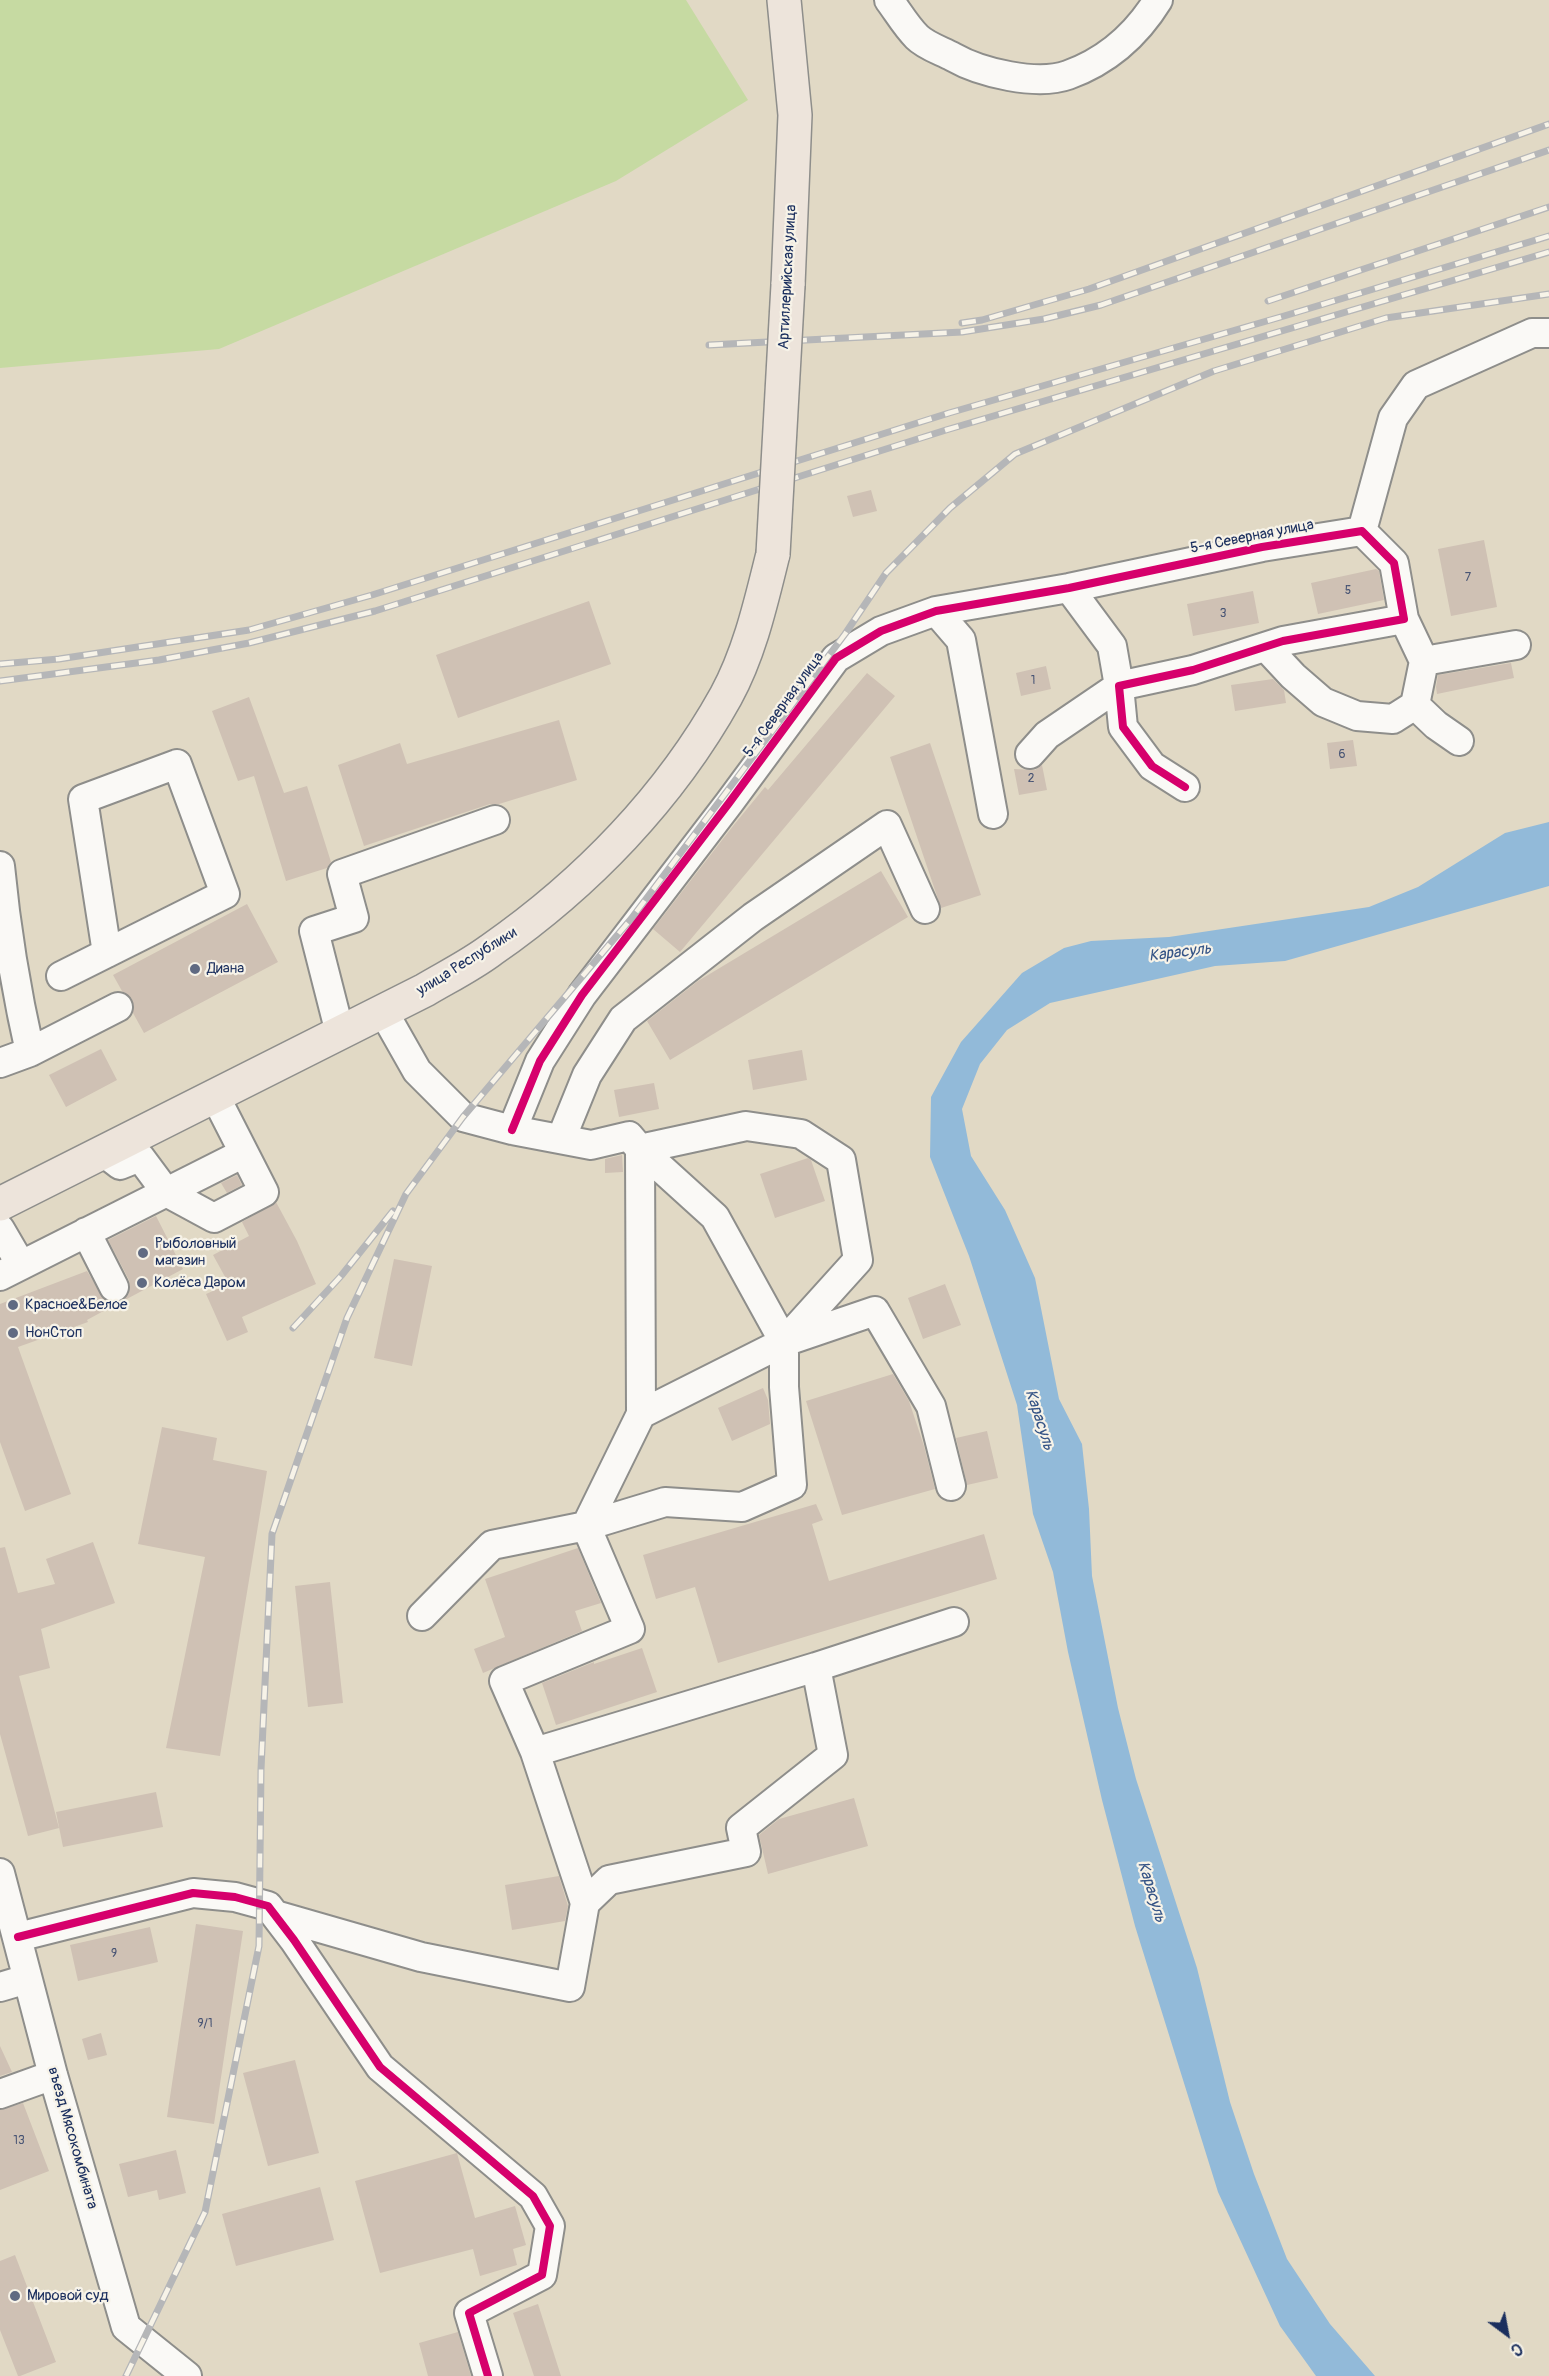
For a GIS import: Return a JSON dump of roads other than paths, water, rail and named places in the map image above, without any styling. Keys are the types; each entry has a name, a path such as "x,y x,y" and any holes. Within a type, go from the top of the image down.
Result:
{"main road":[{"name":"Артиллерийская улица","path":"773,554 795,115 784,0"},
{"name":"улица Республики","path":"0,1204 425,990 490,951 540,914 597,864 641,816 687,757 727,695 755,627 773,554"}],"street":[{"path":"890,0 918,38 962,62 987,72 1035,78 1066,76 1096,62 1130,38 1158,0"},
{"path":"1266,647 1293,676 1323,702 1357,716 1393,719 1415,705 1424,661 1404,619 1394,563 1362,531 1393,418 1416,385 1532,333 1549,333"},
{"name":"5-я Северная улица","path":"512,1130 540,1061 582,995 729,803 836,658 881,631 936,610 1069,588 1262,547 1362,531"},
{"path":"1069,588 1112,646 1123,727 1152,766 1185,787"},
{"path":"936,610 961,640 993,814"},
{"path":"1030,753 1047,735 1119,686 1193,670 1283,641 1404,619"},
{"path":"1424,661 1516,645"},
{"path":"1415,705 1436,725 1459,741"},
{"path":"61,976 107,953 225,894 177,765 83,799 107,953"},
{"path":"340,1033 314,931 354,918 342,874 495,820"},
{"path":"561,1139 587,1075 623,1019 753,917 887,825 925,909"},
{"path":"0,866 5,917 18,1000 30,1052"},
{"path":"0,1063 30,1052 118,1007"},
{"path":"383,1011 417,1071 463,1117 512,1130 591,1145 628,1136 715,1217 784,1342 784,1387 792,1485 742,1507 665,1502 586,1526 492,1545 423,1616"},
{"path":"103,1152 120,1164 140,1156 166,1192 214,1218 264,1192 215,1096"},
{"path":"640,1149 746,1126 801,1134 841,1160 858,1260 784,1342"},
{"path":"275,1915 421,1958 570,1987 585,1903 535,1752 504,1681 630,1629 586,1526 641,1414 640,1149"},
{"path":"0,1229 10,1270 244,1153"},
{"path":"86,1232 114,1287"},
{"path":"641,1414 784,1342 875,1311 931,1406 951,1486"},
{"path":"535,1752 816,1667 954,1622"},
{"path":"585,1903 609,1880 746,1852 741,1828 833,1755 816,1667"},
{"name":"въезд Мясокомбината","path":"0,1873 53,2075 126,2327 187,2376"},
{"path":"18,1937 193,1893 235,1897 268,1906 380,2067 533,2196 550,2226 542,2275 469,2313 488,2376"},
{"path":"0,1987 27,1979"},
{"path":"0,2094 53,2075"}],"water":[{"name":"Карасуль","path":"1549,822 1549,886 1285,961 1215,966 1050,1003 1007,1030 980,1064 962,1109 971,1156 1005,1210 1035,1278 1059,1399 1082,1444 1089,1509 1092,1576 1118,1708 1136,1779 1197,1968 1230,2102 1254,2174 1287,2259 1330,2324 1375,2376 1316,2376 1280,2326 1218,2192 1135,1926 1102,1800 1068,1652 1053,1572 1033,1514 1017,1405 969,1256 930,1157 931,1097 961,1042 1022,973 1064,948 1091,941 1169,937 1369,907 1418,887 1505,833"}],"railway":[{"path":"962,323 982,320 1089,289 1549,124"},
{"path":"709,345 962,332 1044,319 1101,305 1549,150"},
{"path":"1268,301 1549,207"},
{"path":"0,664 59,659 249,630 372,595 949,413 1549,236"},
{"path":"0,681 159,660 249,643 375,611 946,430 1549,252"},
{"path":"126,2376 205,2212 259,1946 261,1769 272,1534 347,1318 406,1194 463,1117 631,919 845,634 886,573 950,508 1015,454 1214,371 1386,318 1549,294"},
{"path":"293,1328 341,1276 393,1211"}],"place":[{"name":"Диана","path":"195,969"},
{"name":"Рыболовный магазин","path":"143,1253"},
{"name":"Колёса Даром","path":"142,1283"},
{"name":"Красное&Белое","path":"13,1305"},
{"name":"НонСтоп","path":"13,1333"},
{"name":"Мировой суд","path":"15,2296"}]}
